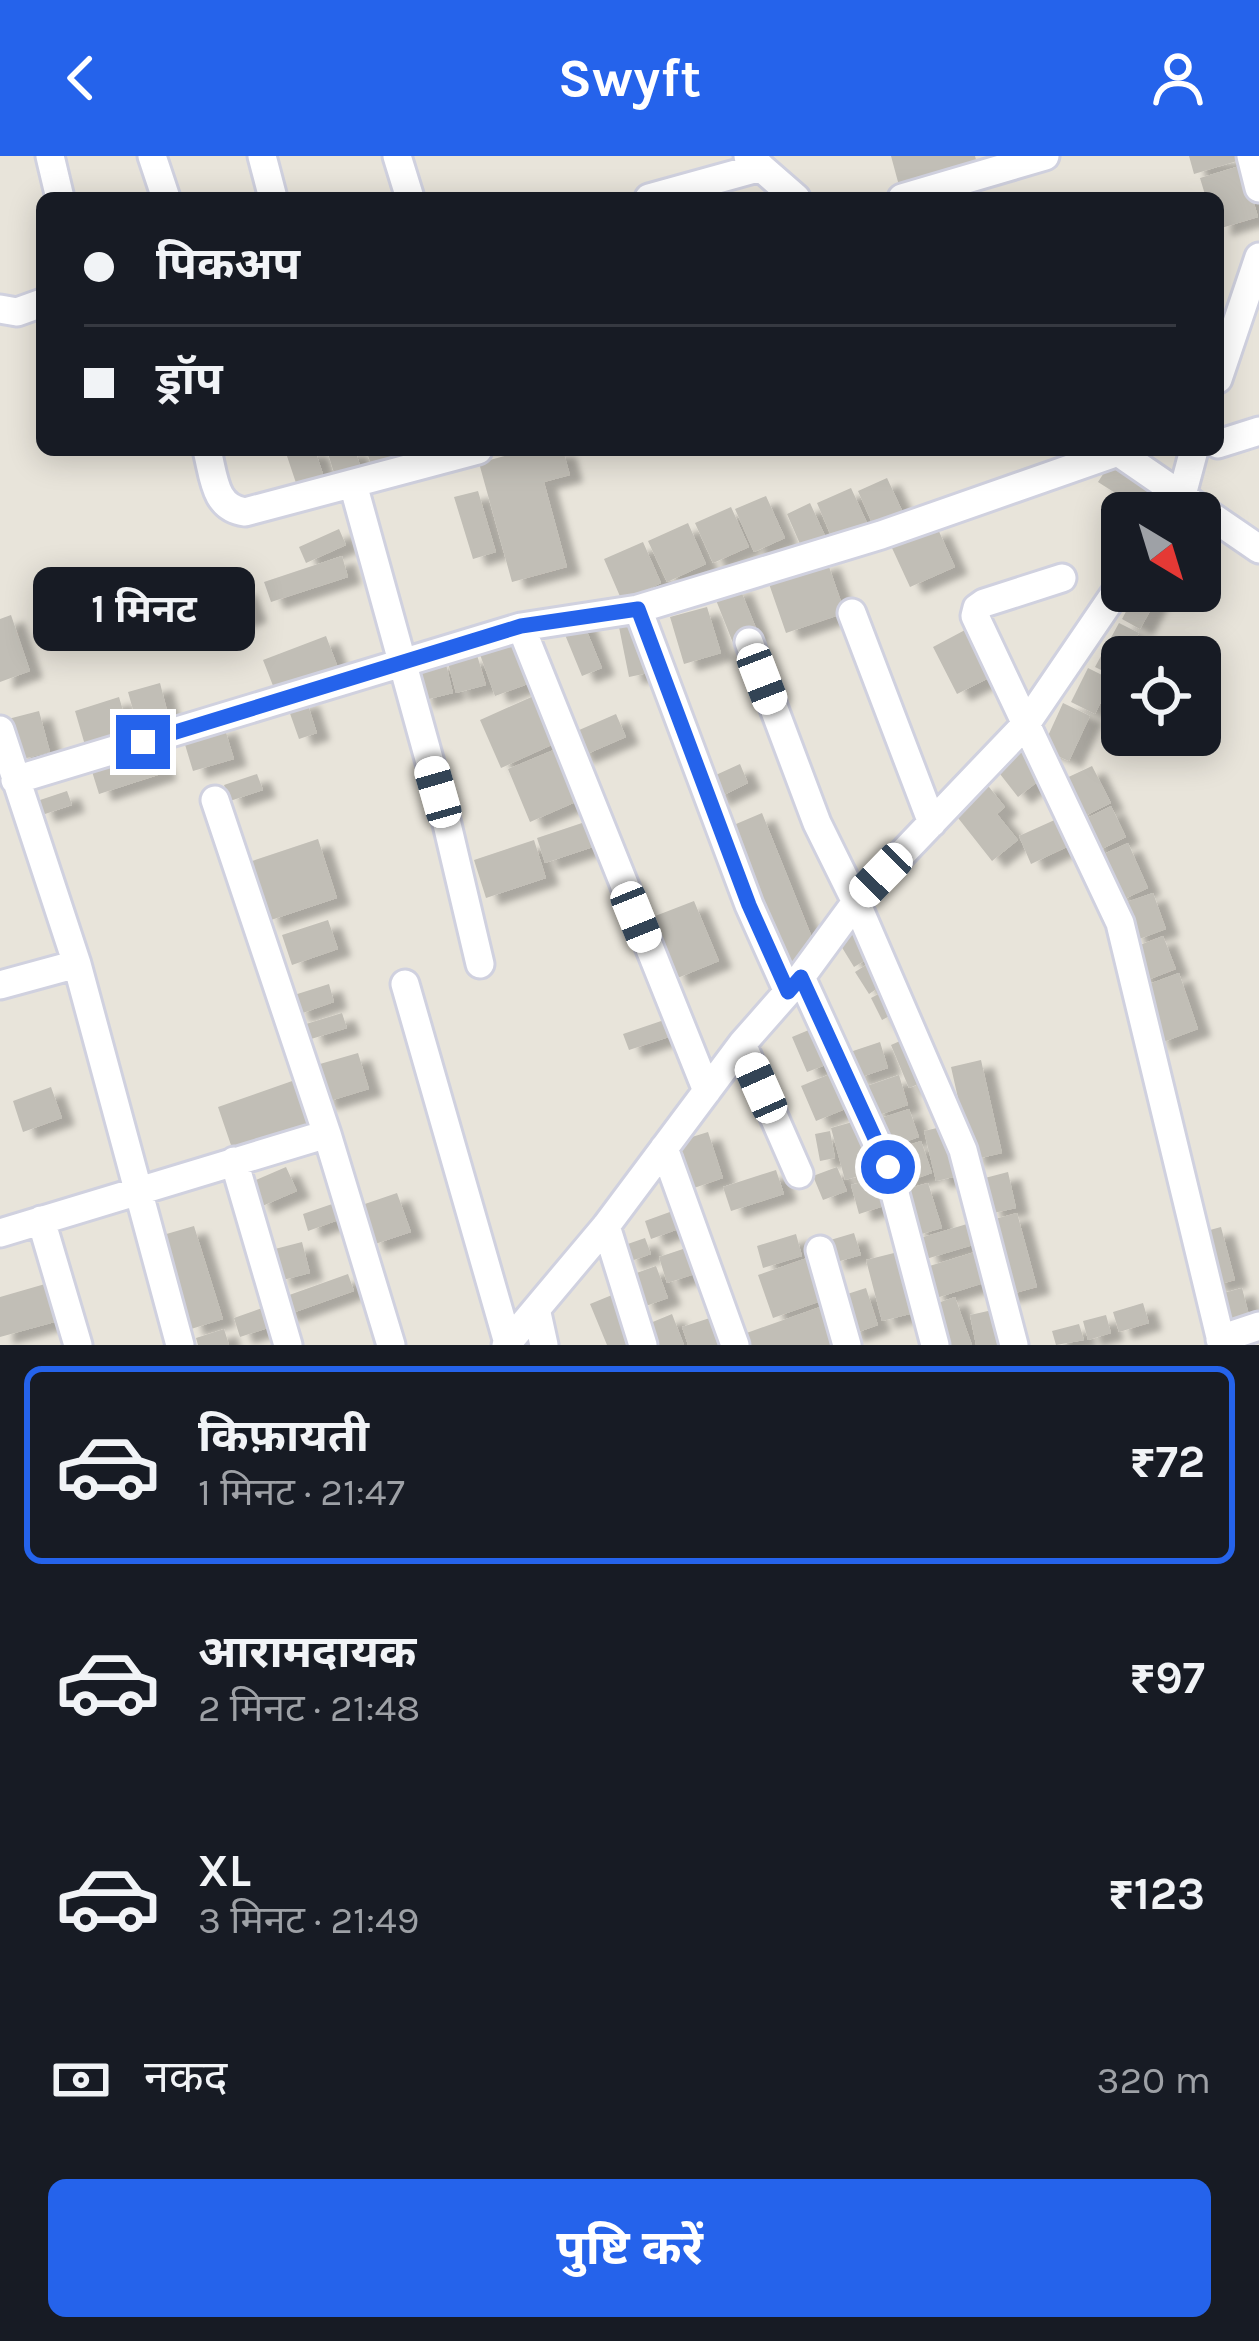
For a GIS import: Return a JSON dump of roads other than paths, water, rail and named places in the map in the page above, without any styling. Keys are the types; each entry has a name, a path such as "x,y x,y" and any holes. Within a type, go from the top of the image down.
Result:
{"street":[{"path":"50,156 59,192"},
{"path":"152,156 164,192"},
{"path":"262,156 271,192"},
{"path":"397,156 408,192"},
{"path":"918,192 994,163 1045,156"},
{"path":"1251,156 1259,188"},
{"path":"667,192 755,162 789,192"},
{"path":"1224,361 1259,257"},
{"path":"0,309 16,312 36,305"},
{"path":"1224,442 1259,431"},
{"path":"209,456 221,502 230,510 244,512 456,456"},
{"path":"15,780 521,626 638,609 880,535 1102,456"},
{"path":"1122,456 1162,492"},
{"path":"1180,492 1193,456"},
{"path":"353,484 447,824 480,964"},
{"path":"1221,528 1259,549"},
{"path":"1062,578 984,603 974,616 1120,923 1221,1342 1259,1326"},
{"path":"638,609 749,905 888,1167 935,1345"},
{"path":"507,1344 606,1226 856,902 1026,724 1102,612"},
{"path":"852,613 932,823"},
{"path":"521,626 706,1091"},
{"path":"748,643 817,824 856,902 963,1150 1014,1345"},
{"path":"0,730 77,964 180,1345"},
{"path":"215,800 327,1134 391,1345"},
{"path":"0,986 77,964"},
{"path":"405,984 507,1344"},
{"path":"742,1044 799,1174"},
{"path":"0,1233 327,1134"},
{"path":"664,1148 735,1345"},
{"path":"234,1161 288,1345"},
{"path":"41,1220 78,1345"},
{"path":"606,1226 643,1345"},
{"path":"820,1250 847,1345"},
{"path":"537,1313 544,1345"}]}
